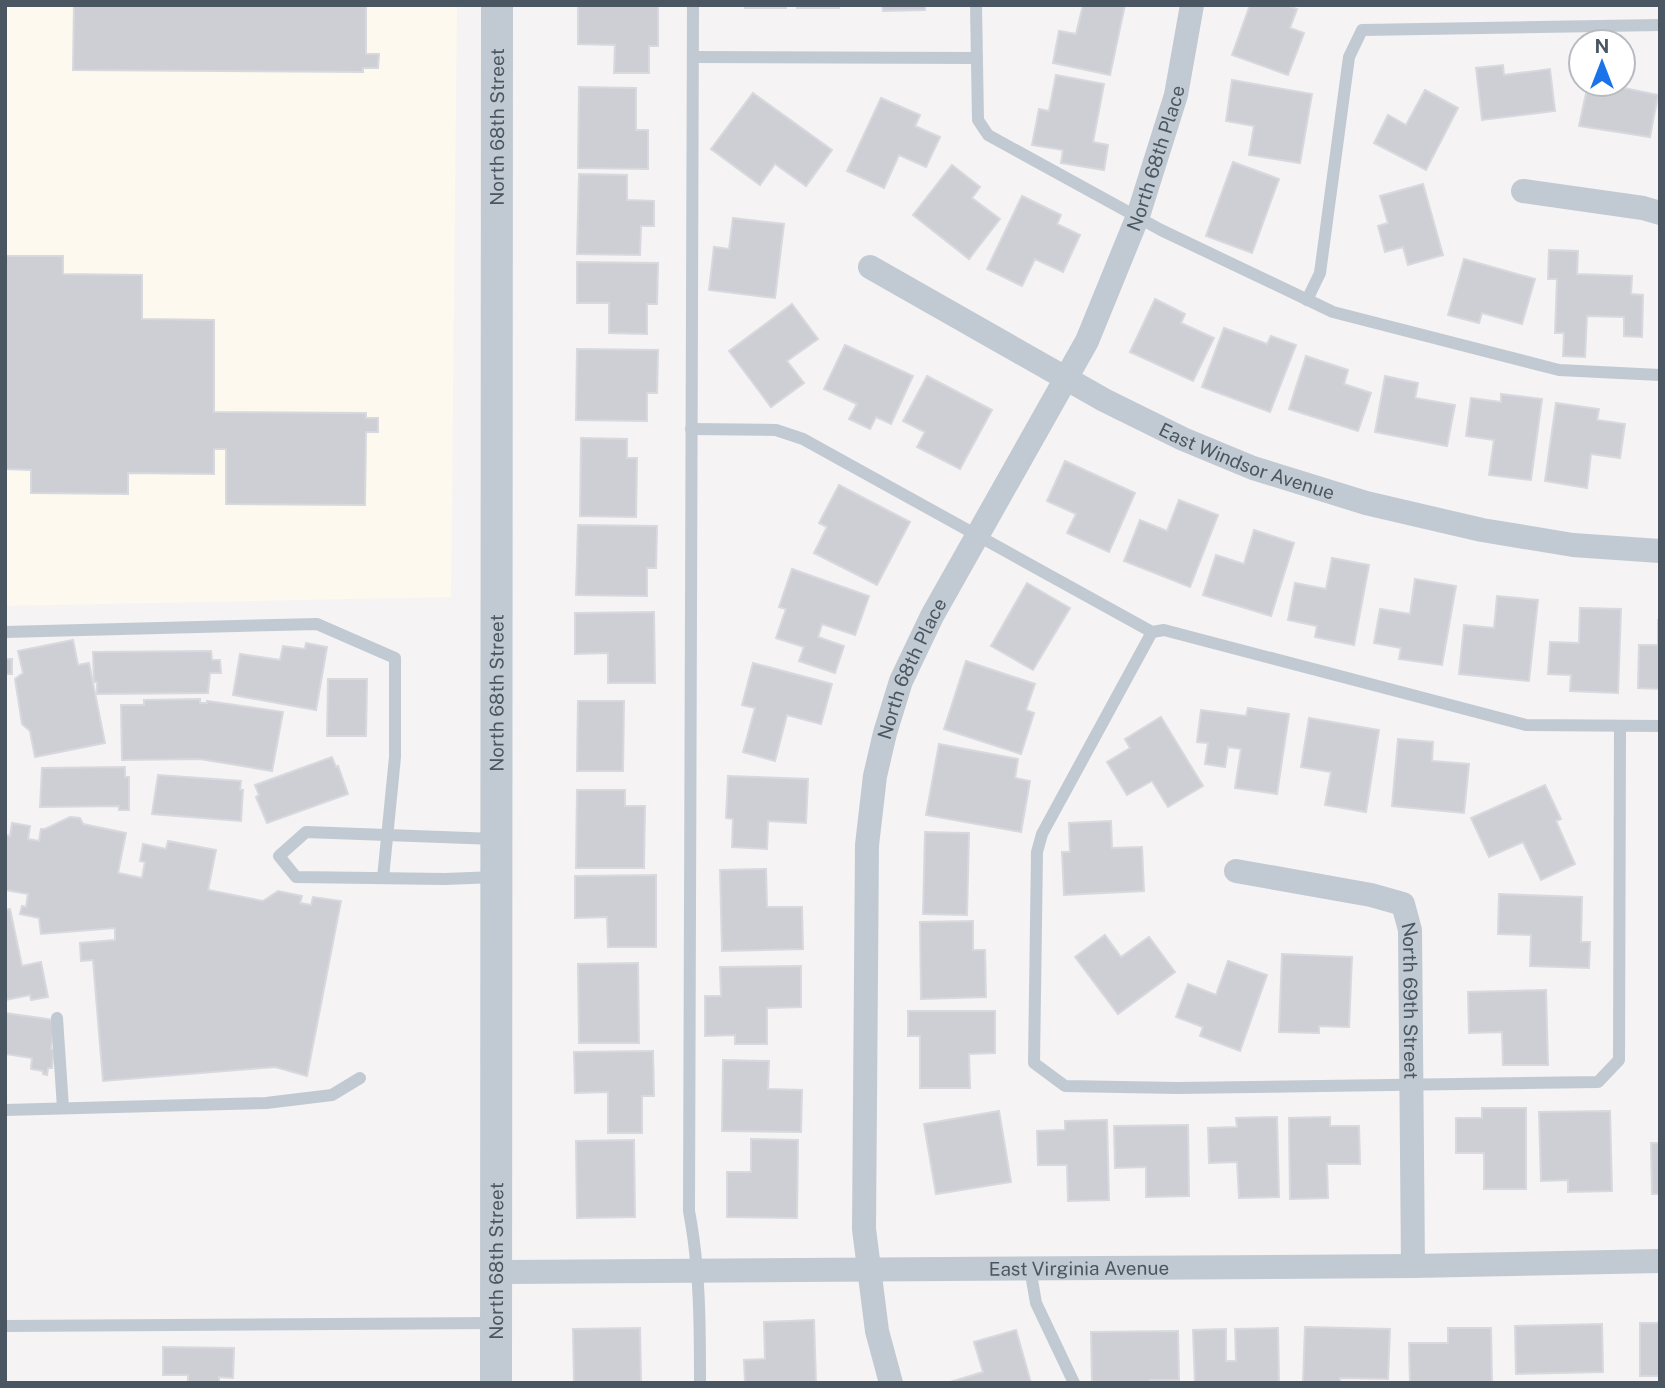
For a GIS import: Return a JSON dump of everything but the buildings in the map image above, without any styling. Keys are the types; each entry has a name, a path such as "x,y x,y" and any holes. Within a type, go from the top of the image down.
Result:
{"street":[{"name":"North 68th Street","path":"496,1383 497,5"},
{"name":"North 68th Place","path":"891,1383 877,1331 864,1215 867,845 870,808 885,733 901,681 932,616 1087,341 1138,216 1176,95 1192,5"},
{"path":"1523,191 1643,208 1660,213"},
{"name":"East Windsor Avenue","path":"870,267 1065,379 1183,439 1253,468 1366,502 1482,530 1573,545 1660,551"},
{"name":"North 69th Street","path":"1236,871 1371,895 1403,904 1410,930 1413,1266"},
{"name":"East Virginia Avenue","path":"496,1272 1413,1266 1660,1261"}],"lane":[{"path":"693,5 688,1211 700,1303 700,1383"},
{"path":"976,5 978,120 988,135 1173,236 1333,312 1559,370 1660,375"},
{"path":"1307,300 1320,273 1349,57 1362,30 1660,25"},
{"path":"693,57 976,58"},
{"path":"691,429 776,430 803,439 1152,632 1164,630 1527,725 1660,726"},
{"path":"5,632 317,624 394,657 394,757 383,878"},
{"path":"1152,632 1042,834 1037,852 1034,1063 1065,1086 1191,1088 1598,1082 1619,1060 1620,726"},
{"path":"496,839 306,832 279,856 296,877 496,877"},
{"path":"57,1018 63,1108"},
{"path":"5,1110 266,1103 332,1095 360,1078"},
{"path":"1030,1268 1035,1303 1074,1383"},
{"path":"5,1326 497,1323"}],"shaded area":[{"path":"5,5 457,5 451,597 5,606"}]}
